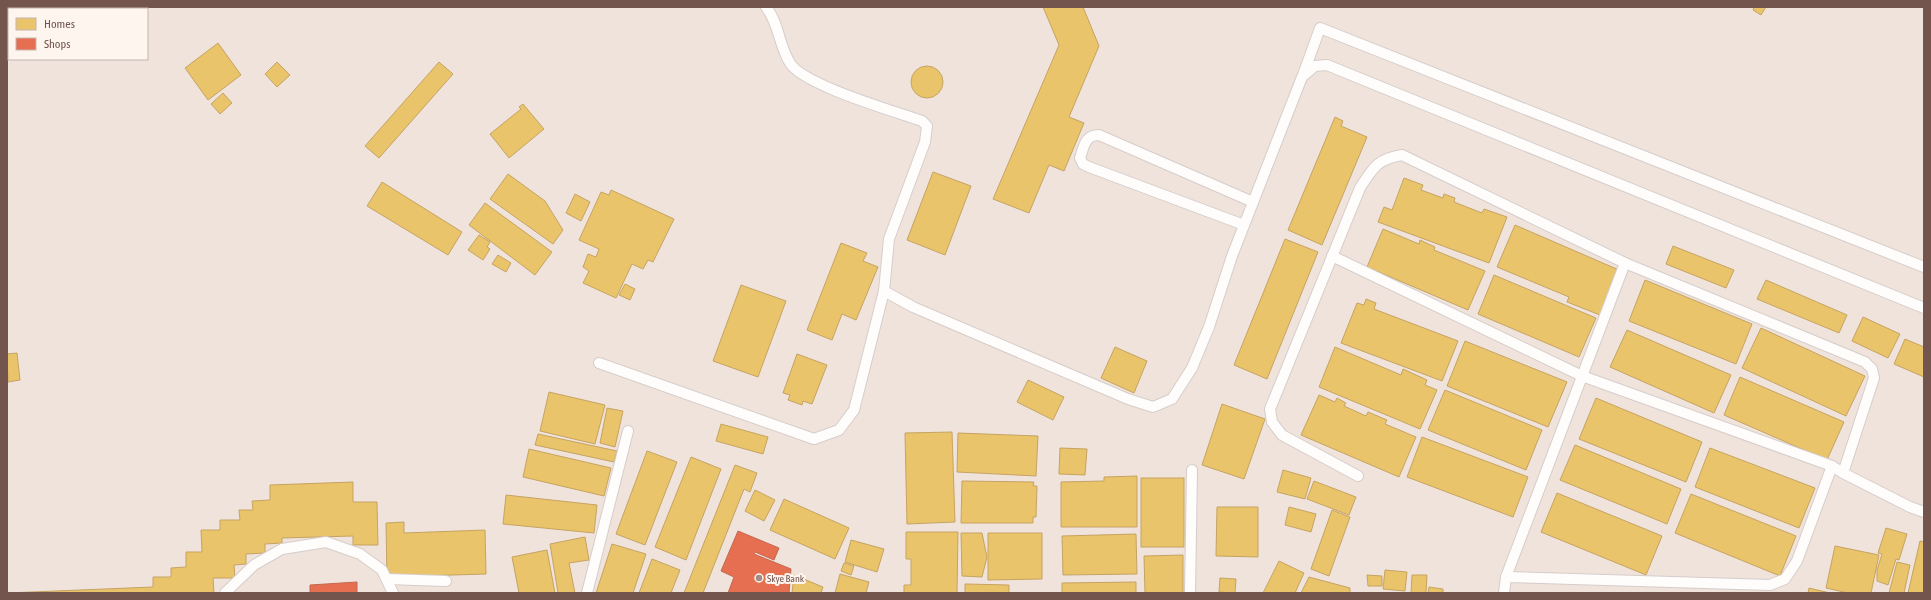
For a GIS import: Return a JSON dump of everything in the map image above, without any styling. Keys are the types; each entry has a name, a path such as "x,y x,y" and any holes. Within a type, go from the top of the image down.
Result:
{"lane":[{"path":"599,363 814,439 839,430 854,410 884,291 889,240 925,142 928,126 922,121 819,84 795,70 789,62 772,15 766,7"},
{"path":"884,291 913,307 1114,393 1153,407 1172,399 1192,368 1210,327 1244,225 1320,28 1924,267"},
{"path":"1302,77 1315,66 1327,65 1924,308"},
{"path":"1244,225 1083,164 1080,158 1086,140 1092,135 1099,135 1253,202"},
{"path":"1358,476 1282,435 1272,422 1270,409 1360,188 1376,164 1389,157 1402,155 1625,264 1865,362 1872,369 1874,378 1843,473"},
{"path":"1332,256 1582,376 1832,466 1910,507 1924,512"},
{"path":"1504,593 1506,577 1625,264"},
{"path":"587,593 628,431"},
{"path":"1506,577 1770,585 1786,579 1797,561 1832,466"},
{"path":"1190,593 1192,470"},
{"path":"225,593 254,565 282,549 326,542 360,554 382,570 393,593"},
{"path":"387,579 446,581"}],"shaded area":[{"path":"7,7 1924,7 1924,593 7,593"}],"building: Homes":[{"path":"1043,7 1083,7 1099,46 1069,117 1084,123 1064,171 1049,165 1029,213 993,199 1059,45"},
{"path":"1754,7 1766,7 1761,15 1753,10"},
{"path":"218,43 241,75 208,100 185,68"},
{"path":"277,62 290,75 277,87 265,74"},
{"path":"439,62 453,74 379,158 365,146"},
{"path":"924,66 930,66 939,70 943,82 939,94 930,98 924,98 915,94 911,85 911,79 915,70"},
{"path":"223,93 232,103 220,114 211,104"},
{"path":"523,104 544,129 509,158 490,134 521,109 519,107"},
{"path":"1335,117 1343,121 1341,126 1367,137 1322,245 1288,230"},
{"path":"933,172 971,186 945,255 907,240"},
{"path":"508,174 545,201 563,230 553,244 490,199"},
{"path":"1404,178 1423,185 1421,190 1443,198 1444,194 1455,198 1454,202 1482,213 1484,209 1507,217 1489,263 1378,222 1384,207 1392,210"},
{"path":"382,182 462,232 448,255 367,206"},
{"path":"611,190 674,219 653,262 648,260 643,269 632,264 616,298 583,283 589,271 583,267 588,254 596,257 599,249 579,240 601,192 609,195"},
{"path":"575,194 590,202 581,221 566,213"},
{"path":"485,203 552,252 535,275 469,225"},
{"path":"1515,225 1619,270 1600,315 1567,302 1569,297 1497,267"},
{"path":"1383,229 1419,244 1420,240 1435,247 1434,250 1485,271 1468,310 1367,267"},
{"path":"479,235 490,242 487,247 490,249 483,260 468,250"},
{"path":"1285,239 1318,252 1267,379 1234,365"},
{"path":"841,243 867,253 863,261 878,267 856,320 842,314 832,340 807,330"},
{"path":"1673,246 1734,270 1726,288 1666,264"},
{"path":"498,255 511,263 506,272 492,264"},
{"path":"1494,275 1596,318 1579,357 1478,314"},
{"path":"1645,280 1752,324 1736,364 1629,321"},
{"path":"1766,280 1847,315 1839,333 1757,299"},
{"path":"625,284 635,289 630,300 619,295"},
{"path":"741,285 786,301 758,377 713,361"},
{"path":"1366,299 1376,303 1374,309 1458,341 1442,381 1341,343 1357,303 1364,305"},
{"path":"1863,317 1900,334 1888,358 1852,341"},
{"path":"1761,328 1865,376 1846,416 1742,368"},
{"path":"1627,330 1731,375 1714,413 1610,367"},
{"path":"1905,339 1924,347 1924,377 1894,364"},
{"path":"1465,341 1567,382 1548,427 1447,386"},
{"path":"1115,347 1147,361 1134,393 1101,378"},
{"path":"1335,347 1401,375 1403,369 1427,380 1425,385 1437,390 1420,429 1319,387"},
{"path":"17,353 20,380 8,382 7,354"},
{"path":"797,354 827,365 812,404 803,401 802,405 788,400 790,395 783,393"},
{"path":"1740,377 1844,422 1827,460 1724,415"},
{"path":"1028,380 1064,397 1053,420 1017,402"},
{"path":"1445,390 1542,430 1526,470 1428,430"},
{"path":"549,392 605,405 595,444 540,431"},
{"path":"1319,395 1335,402 1337,398 1346,403 1344,406 1366,416 1368,412 1387,420 1385,424 1416,437 1399,477 1301,435"},
{"path":"1596,398 1702,442 1686,482 1579,439"},
{"path":"1222,404 1265,419 1244,479 1202,465"},
{"path":"607,408 623,411 615,447 600,443"},
{"path":"721,424 768,437 763,454 716,441"},
{"path":"952,432 955,522 907,524 905,433"},
{"path":"958,433 1038,436 1036,476 957,472"},
{"path":"538,434 617,451 614,462 535,445"},
{"path":"1422,437 1528,477 1513,517 1407,477"},
{"path":"1575,445 1681,489 1667,524 1560,480"},
{"path":"1060,448 1087,449 1085,475 1059,474"},
{"path":"1710,448 1815,488 1799,528 1695,487"},
{"path":"529,449 611,468 604,496 523,477"},
{"path":"647,451 677,462 645,545 616,534"},
{"path":"691,457 721,469 686,560 655,547"},
{"path":"735,465 757,473 750,492 744,489 703,593 684,593"},
{"path":"1283,470 1311,478 1305,499 1277,492"},
{"path":"1137,476 1137,527 1061,527 1061,482 1104,481 1104,477"},
{"path":"1141,478 1184,478 1184,547 1141,547"},
{"path":"962,481 1034,482 1033,486 1037,486 1036,517 1033,517 1033,523 961,523"},
{"path":"1314,481 1356,497 1349,515 1307,499"},
{"path":"353,482 353,502 377,502 378,545 353,545 353,536 282,538 282,543 265,544 265,553 246,554 246,564 234,565 235,578 213,578 214,593 7,593 153,587 153,577 171,577 171,568 186,567 186,552 202,552 201,530 220,530 220,520 240,520 239,510 253,510 252,501 270,500 270,485"},
{"path":"755,490 775,500 764,521 745,511"},
{"path":"1557,493 1662,536 1646,575 1541,532"},
{"path":"1691,494 1796,536 1780,576 1675,533"},
{"path":"506,495 597,505 594,533 503,524"},
{"path":"784,499 849,528 835,559 770,530"},
{"path":"1217,507 1258,507 1258,557 1216,556"},
{"path":"1289,507 1316,514 1311,532 1285,525"},
{"path":"1332,510 1350,517 1329,576 1311,569"},
{"path":"404,522 404,533 485,530 486,574 387,577 386,523"},
{"path":"1886,528 1907,534 1899,560 1896,559 1888,585 1877,581 1877,570 1882,554 1878,553"},
{"path":"906,532 958,532 957,593 904,593 904,585 911,585 911,559 906,559"},
{"path":"961,533 982,533 987,557 982,577 962,576"},
{"path":"988,533 1042,533 1042,579 988,580"},
{"path":"1136,534 1137,574 1063,575 1062,536"},
{"path":"585,537 589,560 569,563 575,593 558,593 550,544"},
{"path":"851,540 884,549 877,572 845,562"},
{"path":"1920,541 1924,542 1924,593 1908,593"},
{"path":"612,544 646,554 633,593 596,593"},
{"path":"1835,546 1879,555 1871,593 1848,593 1826,588"},
{"path":"547,550 555,593 519,593 512,557"},
{"path":"1183,555 1183,593 1145,593 1144,556"},
{"path":"652,559 680,570 671,593 639,593"},
{"path":"1279,561 1304,573 1295,593 1263,593"},
{"path":"1897,562 1910,565 1904,593 1889,593"},
{"path":"844,563 854,566 851,575 841,571"},
{"path":"1385,570 1407,572 1405,591 1383,589"},
{"path":"840,574 869,582 866,593 835,593"},
{"path":"794,575 823,587 821,593 792,593"},
{"path":"1367,575 1382,576 1382,586 1368,586"},
{"path":"1412,575 1427,575 1426,593 1411,593"},
{"path":"1309,577 1350,588 1350,593 1301,593"},
{"path":"1220,578 1236,579 1235,593 1219,592"},
{"path":"1136,582 1136,593 1062,593 1062,583"},
{"path":"965,584 1009,585 1009,593 965,593"},
{"path":"1429,587 1443,589 1443,593 1428,593"},
{"path":"1809,588 1830,593 1808,593"}],"building: Shops":[{"path":"738,531 779,548 774,560 755,552 754,554 791,569 789,593 728,593 734,577 721,571"},
{"path":"357,582 357,593 310,593 310,585"}],"place":[{"name":"Skye Bank","path":"759,578"}]}
